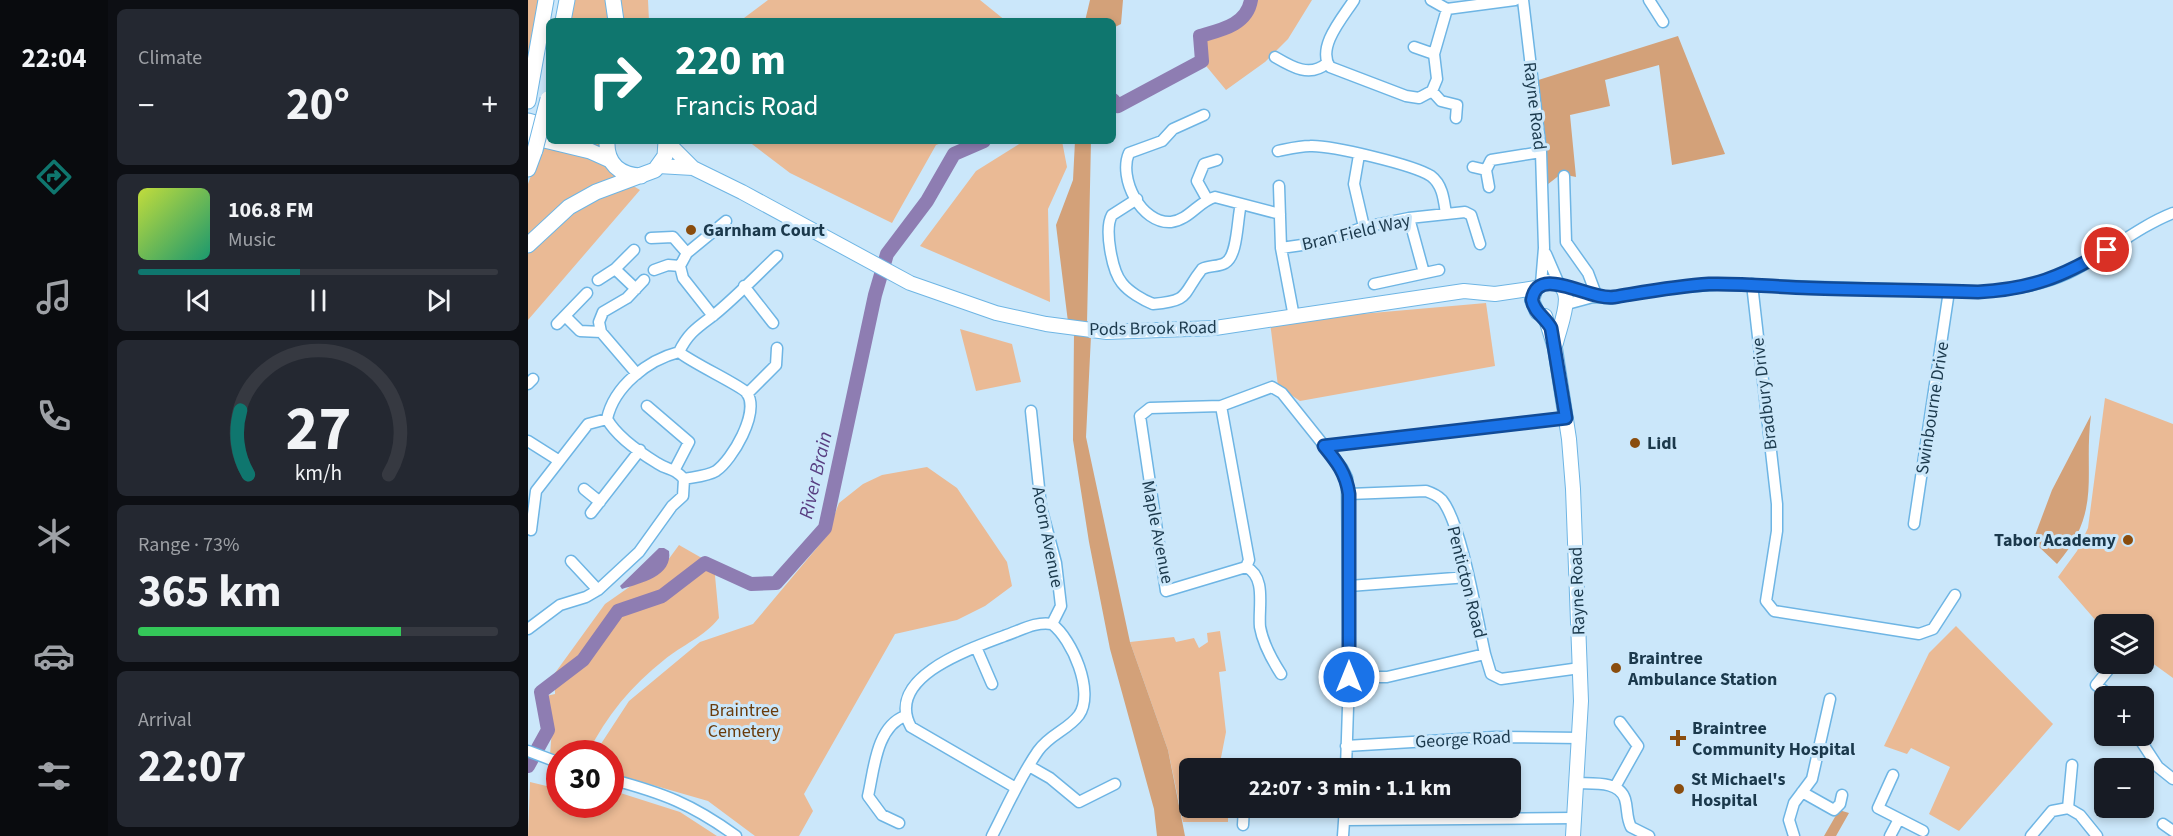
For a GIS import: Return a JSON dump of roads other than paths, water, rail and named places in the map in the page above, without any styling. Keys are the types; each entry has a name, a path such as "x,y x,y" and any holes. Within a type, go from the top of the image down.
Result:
{"highway":[{"path":"529,97 546,0"},
{"path":"564,18 567,0"},
{"path":"613,0 616,18"},
{"path":"528,169 546,109"},
{"path":"528,122 546,126"},
{"path":"528,136 546,140"},
{"path":"561,144 590,151 610,160 622,173 640,176"},
{"path":"607,144 610,160"},
{"path":"528,245 569,207 596,192 640,176 658,166 665,156 666,144"}],"main road":[{"path":"669,144 693,168"},
{"path":"658,166 693,168"},
{"name":"Pods Brook Road","path":"693,168 742,192 907,282 978,307 1046,324 1107,332 1215,328 1464,291 1495,294"},
{"path":"1495,294 1538,286 1546,282 1561,286"},
{"name":"Rayne Road","path":"1538,286 1532,300 1541,314 1555,348 1574,489 1580,738 1573,836"},
{"name":"Rayne Road","path":"1555,348 1565,308 1561,286"},
{"path":"1495,294 1541,314 1555,316 1565,308"}],"street":[{"path":"1275,57 1304,71 1322,68 1327,63 1329,39 1354,0"},
{"path":"1431,0 1447,9 1515,0"},
{"name":"Rayne Road","path":"1523,0 1541,152 1544,248 1538,286"},
{"path":"1649,0 1663,22"},
{"path":"1327,63 1338,70 1406,96 1419,98 1432,91 1437,79 1434,54 1447,9"},
{"path":"1414,46 1434,54"},
{"path":"1432,91 1442,101 1456,105 1456,118"},
{"path":"1204,114 1173,129 1162,141 1133,149 1129,153 1124,170 1128,186 1137,199 1152,217 1171,222 1184,218 1207,199 1222,198 1280,214"},
{"path":"1278,151 1309,146 1334,147 1432,177 1443,193 1446,214"},
{"path":"1489,187 1486,170 1496,157 1541,152"},
{"path":"1359,155 1354,184 1364,227"},
{"path":"1207,199 1197,181 1204,164 1217,160"},
{"path":"1473,167 1486,170"},
{"path":"1564,176 1566,242 1588,273 1595,297"},
{"path":"1279,186 1281,248 1294,317"},
{"path":"1137,199 1112,215 1107,232 1118,276 1122,283 1153,304 1176,301 1183,297 1202,269 1223,264 1230,259 1236,247 1236,223 1241,204"},
{"name":"Bran Field Way","path":"1281,248 1323,242 1364,227 1409,218 1465,213 1471,215 1480,244"},
{"path":"1561,286 1595,297 1610,298 1698,285 1752,284 1949,291 2012,290 2039,284 2070,272 2151,222 2173,213"},
{"path":"1409,218 1424,273"},
{"path":"713,316 683,278 680,266 687,253 726,221"},
{"path":"651,238 674,237 687,253"},
{"name":"Rayne Road","path":"1544,248 1561,286"},
{"path":"598,280 615,269 634,250"},
{"path":"679,352 686,337 699,324 713,316 777,256"},
{"path":"654,270 668,265 680,266"},
{"path":"615,269 640,285 627,298 603,312 599,322 601,332 637,374"},
{"path":"1374,284 1439,270"},
{"name":"Bradbury Drive","path":"1752,284 1777,504 1777,531 1766,601 1774,610 1919,634 1933,629 1955,595"},
{"path":"744,286 773,323"},
{"name":"Swinbourne Drive","path":"1914,524 1949,291"},
{"path":"587,293 561,320 580,331 601,332"},
{"path":"1565,308 1595,297"},
{"path":"747,393 776,364 777,348"},
{"path":"607,419 614,398 637,374 660,357 679,352 747,393 751,407 749,422 726,462 714,473 684,479"},
{"path":"1281,674 1265,644 1260,627 1259,583 1254,573 1246,567 1249,552 1221,406 1273,383 1342,468 1347,478 1349,494 1349,677 1346,758"},
{"path":"647,406 689,442 675,469"},
{"name":"Maple Avenue","path":"1221,406 1150,408 1140,416 1140,431 1166,591 1246,567"},
{"name":"Acorn Avenue","path":"1031,411 1037,485 1056,563 1061,606 1052,624"},
{"path":"1324,446 1566,418"},
{"path":"528,629 560,605 586,597 598,590 639,552 672,506 683,496 684,479 675,469 659,465 618,433 607,419"},
{"path":"531,530 532,489 588,424 607,419"},
{"path":"528,441 558,460"},
{"path":"591,513 640,450"},
{"path":"584,489 600,502"},
{"name":"Penticton Road","path":"1349,494 1416,491 1437,495 1454,523 1491,674 1501,679 1580,668"},
{"path":"571,561 598,590"},
{"path":"1348,586 1468,577"},
{"path":"992,836 1029,766 1051,735 1071,724 1081,712 1085,698 1085,687 1068,639 1052,624 1036,624 976,647 931,670 916,684 906,699 905,716 911,727 1016,788"},
{"path":"976,647 992,684"},
{"path":"1349,677 1387,677 1485,654"},
{"path":"2096,686 2105,674"},
{"path":"1794,836 1789,820 1794,802 1812,779 1826,705"},
{"path":"900,823 882,815 868,796 884,733 895,720 905,716"},
{"path":"1615,787 1638,746 1620,722"},
{"name":"George Road","path":"1346,746 1496,737 1580,738"},
{"path":"2144,746 2158,767 2173,779"},
{"path":"529,751 546,758"},
{"path":"2068,808 2072,765"},
{"path":"1029,766 1050,778 1080,802 1115,784"},
{"path":"1893,775 1878,808 1923,831"},
{"path":"624,783 675,798 704,813 736,836"},
{"path":"1576,783 1615,787 1625,798 1626,817 1631,827 1649,836"},
{"path":"1802,792 1834,810 1840,804 1842,795"},
{"path":"2031,836 2052,811 2068,808 2080,815 2097,836"},
{"path":"1243,818 1243,825"},
{"path":"1343,836 1345,820 1574,818"},
{"path":"1890,836 1899,819"},
{"path":"2163,824 2173,831"}],"waterway":[{"name":"River Brain","path":"1116,104 1118,106 1202,61 1200,36 1224,29 1239,21 1249,8 1251,0"},
{"name":"River Brain","path":"528,766 548,730 541,692 583,660 618,611 662,596 705,563 751,584 776,583 825,528 875,295 887,254 927,201 954,154 977,144"}],"place":[{"name":"Garnham Court","path":"691,230"},
{"name":"Lidl","path":"1635,443"},
{"name":"Tabor Academy","path":"2128,540"},
{"name":"Braintree Ambulance Station","path":"1616,668"},
{"name":"Braintree Community Hospital","path":"1678,738"},
{"name":"St Michael's Hospital","path":"1679,789"}],"park label":[{"name":"Braintree Cemetery","path":"744,720"}]}
